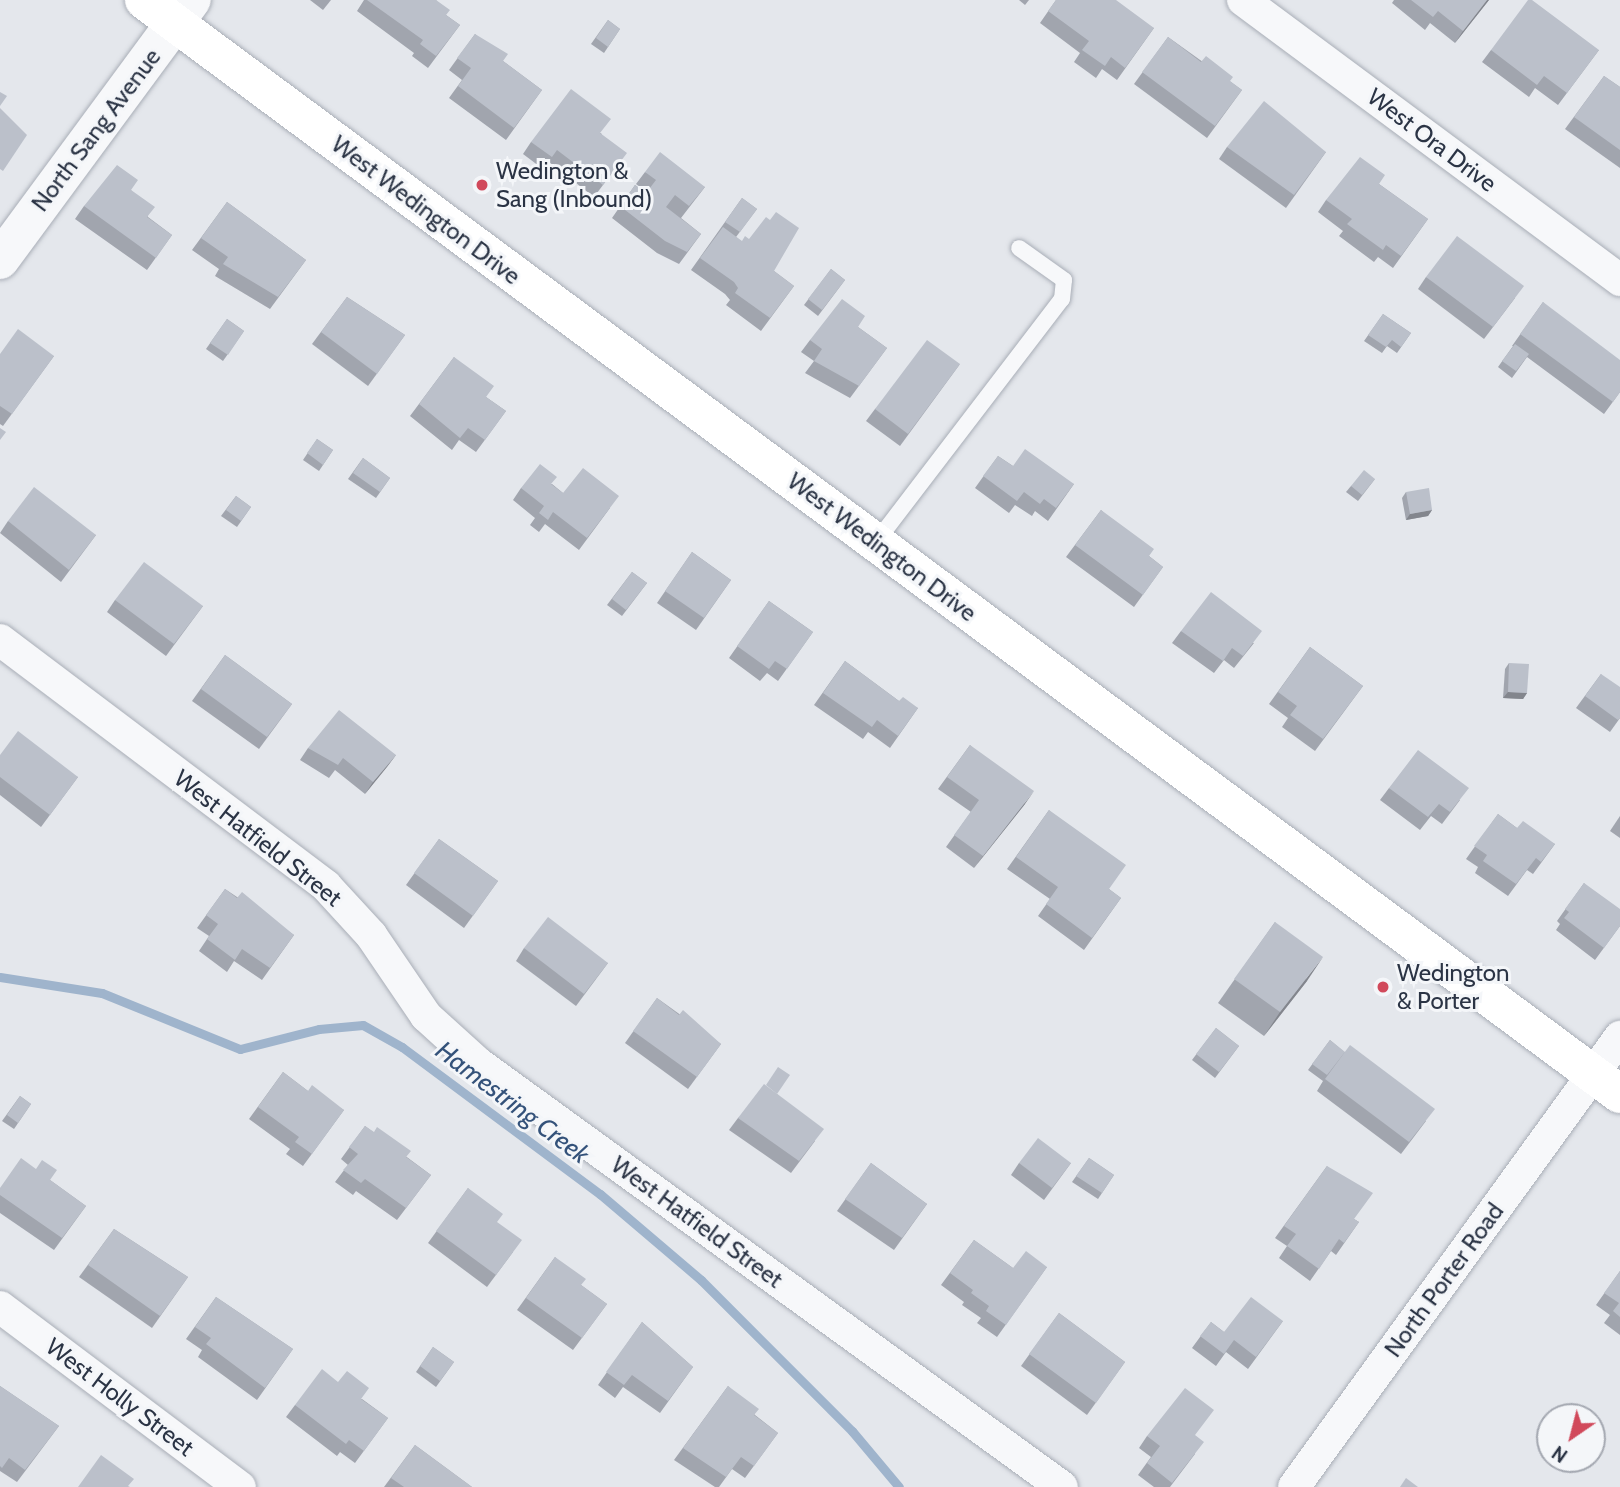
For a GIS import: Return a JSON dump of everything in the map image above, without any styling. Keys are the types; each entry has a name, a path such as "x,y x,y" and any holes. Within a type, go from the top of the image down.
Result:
{"main road":[{"name":"West Wedington Drive","path":"144,0 184,12 876,542 1606,1084"}],"street":[{"name":"West Ora Drive","path":"1243,0 1620,280"},
{"name":"North Sang Avenue","path":"0,260 184,12"},
{"name":"West Hatfield Street","path":"0,640 326,886 370,935 426,1016 478,1064 1062,1487"},
{"name":"North Porter Road","path":"1294,1487 1606,1084 1620,1037"},
{"name":"West Holly Street","path":"0,1307 240,1487"}],"lane":[{"path":"876,542 1062,299 1064,280 1019,248"}],"building":[{"path":"367,0 436,0 450,10 446,15 460,25 436,56 420,44 423,40"},
{"path":"1056,0 1116,0 1154,28 1125,68 1111,57 1105,66 1082,50 1089,41 1048,11"},
{"path":"1411,0 1487,0 1463,31 1438,11 1433,17"},
{"path":"1528,0 1532,0 1599,50 1567,93 1544,76 1537,85 1491,50"},
{"path":"608,20 620,29 608,47 596,38"},
{"path":"475,34 508,54 503,61 542,90 514,128 458,86 471,68 457,58"},
{"path":"1168,37 1201,62 1206,56 1233,77 1230,81 1242,90 1215,126 1142,72"},
{"path":"1604,76 1620,87 1620,150 1574,117"},
{"path":"571,89 611,119 600,133 627,153 603,185 557,150 552,157 531,142"},
{"path":"0,92 7,96 0,106"},
{"path":"1264,101 1326,152 1294,195 1227,147"},
{"path":"0,108 27,135 3,171 0,169"},
{"path":"660,152 705,187 689,206 675,195 666,207 701,234 687,252 665,241 620,206 635,185 646,193 656,180 645,172"},
{"path":"1360,157 1385,175 1379,184 1428,219 1401,256 1386,245 1383,250 1347,224 1352,219 1326,200"},
{"path":"117,165 138,180 131,190 155,207 147,217 172,235 156,258 84,206"},
{"path":"742,198 757,209 740,232 725,222"},
{"path":"227,202 306,260 278,297 223,264 228,257 201,238"},
{"path":"776,212 799,228 774,271 794,286 770,318 735,293 738,288 734,282 700,258 723,227 742,241 745,236 749,239 766,217 770,220"},
{"path":"1457,236 1524,286 1493,327 1426,277"},
{"path":"831,269 845,280 822,310 808,299"},
{"path":"347,297 405,335 377,374 321,332"},
{"path":"842,299 865,316 858,327 887,348 859,386 814,361 822,349 810,340"},
{"path":"1543,302 1620,360 1620,392 1613,402 1520,334"},
{"path":"1383,314 1411,333 1401,347 1392,340 1386,347 1368,335"},
{"path":"227,319 244,331 228,355 210,343"},
{"path":"18,329 54,356 12,414 0,406 0,354"},
{"path":"927,340 960,364 908,434 875,409"},
{"path":"1515,344 1529,354 1516,371 1502,361"},
{"path":"454,357 494,386 486,397 506,411 485,440 468,428 460,438 419,404"},
{"path":"0,428 6,432 0,440"},
{"path":"317,439 333,450 323,465 307,453"},
{"path":"1025,449 1074,484 1056,508 1044,499 1040,504 1024,492 1017,501 983,476 998,456 1013,466"},
{"path":"363,458 390,478 380,492 353,473"},
{"path":"540,464 557,477 551,484 563,493 583,468 619,496 587,538 553,512 548,520 539,513 544,506 521,488"},
{"path":"1364,470 1375,479 1362,495 1351,486"},
{"path":"34,487 96,535 69,570 8,521"},
{"path":"1429,488 1432,510 1410,514 1406,492"},
{"path":"236,496 251,507 241,521 226,510"},
{"path":"1101,510 1154,549 1149,556 1163,567 1143,595 1075,545"},
{"path":"692,552 731,580 704,618 665,591"},
{"path":"144,562 203,606 174,644 115,600"},
{"path":"632,572 647,583 626,610 612,599"},
{"path":"1211,592 1262,631 1243,656 1232,648 1223,661 1181,631"},
{"path":"769,601 813,632 787,669 775,661 769,669 737,646"},
{"path":"1310,647 1363,686 1323,739 1290,715 1297,706 1278,692"},
{"path":"225,655 292,704 267,737 201,689"},
{"path":"845,661 899,701 903,697 918,708 898,736 877,720 872,727 823,693"},
{"path":"1509,663 1529,664 1527,693 1508,692"},
{"path":"1601,674 1620,687 1618,720 1585,696"},
{"path":"339,710 396,755 373,782 343,758 338,765 308,748"},
{"path":"18,731 78,777 50,815 0,777 0,755"},
{"path":"970,745 1034,791 983,856 954,835 979,800 947,777"},
{"path":"1418,750 1469,788 1450,812 1439,804 1428,817 1389,788"},
{"path":"1049,810 1126,865 1109,889 1121,898 1092,938 1046,904 1058,887 1016,857"},
{"path":"1498,814 1517,828 1523,821 1555,844 1541,862 1536,858 1516,884 1483,861 1487,855 1474,846"},
{"path":"439,839 498,881 473,916 414,873"},
{"path":"1584,883 1620,909 1620,926 1604,948 1564,918 1569,912 1565,909"},
{"path":"225,889 237,898 242,892 294,935 270,968 242,949 235,960 207,939 218,924 206,915"},
{"path":"548,917 608,963 584,994 524,948"},
{"path":"1275,922 1323,957 1280,1012 1234,979"},
{"path":"657,998 679,1015 683,1010 721,1044 697,1077 633,1031"},
{"path":"1216,1028 1239,1046 1219,1072 1196,1054"},
{"path":"1330,1040 1345,1052 1327,1075 1312,1064"},
{"path":"1350,1045 1435,1109 1409,1142 1325,1079"},
{"path":"778,1067 790,1075 777,1094 766,1085"},
{"path":"283,1072 308,1091 312,1085 344,1110 312,1154 295,1142 299,1137 258,1107"},
{"path":"764,1084 824,1129 799,1161 738,1118"},
{"path":"20,1096 31,1104 18,1123 7,1115"},
{"path":"365,1126 374,1132 377,1127 411,1151 406,1157 431,1175 406,1208 365,1179 361,1183 343,1170 358,1154 349,1147"},
{"path":"1038,1138 1071,1163 1052,1188 1019,1163"},
{"path":"21,1158 36,1169 42,1160 57,1170 50,1180 86,1206 62,1238 0,1195 0,1188"},
{"path":"1089,1158 1114,1175 1102,1193 1076,1176"},
{"path":"871,1163 927,1204 902,1238 845,1199"},
{"path":"1327,1166 1373,1193 1354,1219 1359,1222 1344,1243 1339,1239 1319,1269 1287,1246 1296,1234 1284,1226"},
{"path":"468,1188 503,1214 497,1222 522,1240 496,1275 436,1231"},
{"path":"114,1229 188,1277 160,1316 88,1265"},
{"path":"974,1240 1013,1268 1026,1251 1047,1267 1006,1325 986,1311 989,1306 950,1273"},
{"path":"555,1257 586,1279 581,1285 607,1304 582,1338 526,1298"},
{"path":"1620,1271 1620,1317 1613,1311 1619,1303 1604,1293"},
{"path":"216,1297 293,1349 265,1388 206,1344 211,1338 195,1327"},
{"path":"1251,1297 1283,1321 1256,1357 1234,1340 1224,1354 1200,1336 1211,1322 1224,1332"},
{"path":"1059,1313 1125,1362 1096,1403 1029,1354"},
{"path":"642,1322 693,1367 668,1401 632,1375 624,1385 606,1372"},
{"path":"433,1347 454,1362 440,1381 420,1366"},
{"path":"322,1369 338,1382 347,1371 369,1388 361,1399 388,1418 364,1451 349,1440 346,1444 295,1405"},
{"path":"0,1386 59,1426 25,1470 9,1458 2,1468 0,1466"},
{"path":"728,1386 759,1409 754,1415 778,1433 754,1466 741,1457 726,1477 683,1448"},
{"path":"1185,1388 1214,1410 1195,1435 1204,1442 1172,1483 1147,1463 1160,1446 1147,1436"},
{"path":"415,1445 472,1487 404,1487 391,1478"},
{"path":"101,1455 134,1479 128,1486 130,1487 78,1487"},
{"path":"1406,1478 1418,1487 1400,1487"}],"waterway":[{"name":"Hamestring Creek","path":"0,977 102,993 240,1049 319,1029 363,1025 402,1047 600,1194 701,1280 852,1431 899,1487"}],"place":[{"name":"Wedington & Sang (Inbound)","path":"482,185"},
{"name":"Wedington & Porter","path":"1383,987"}]}
